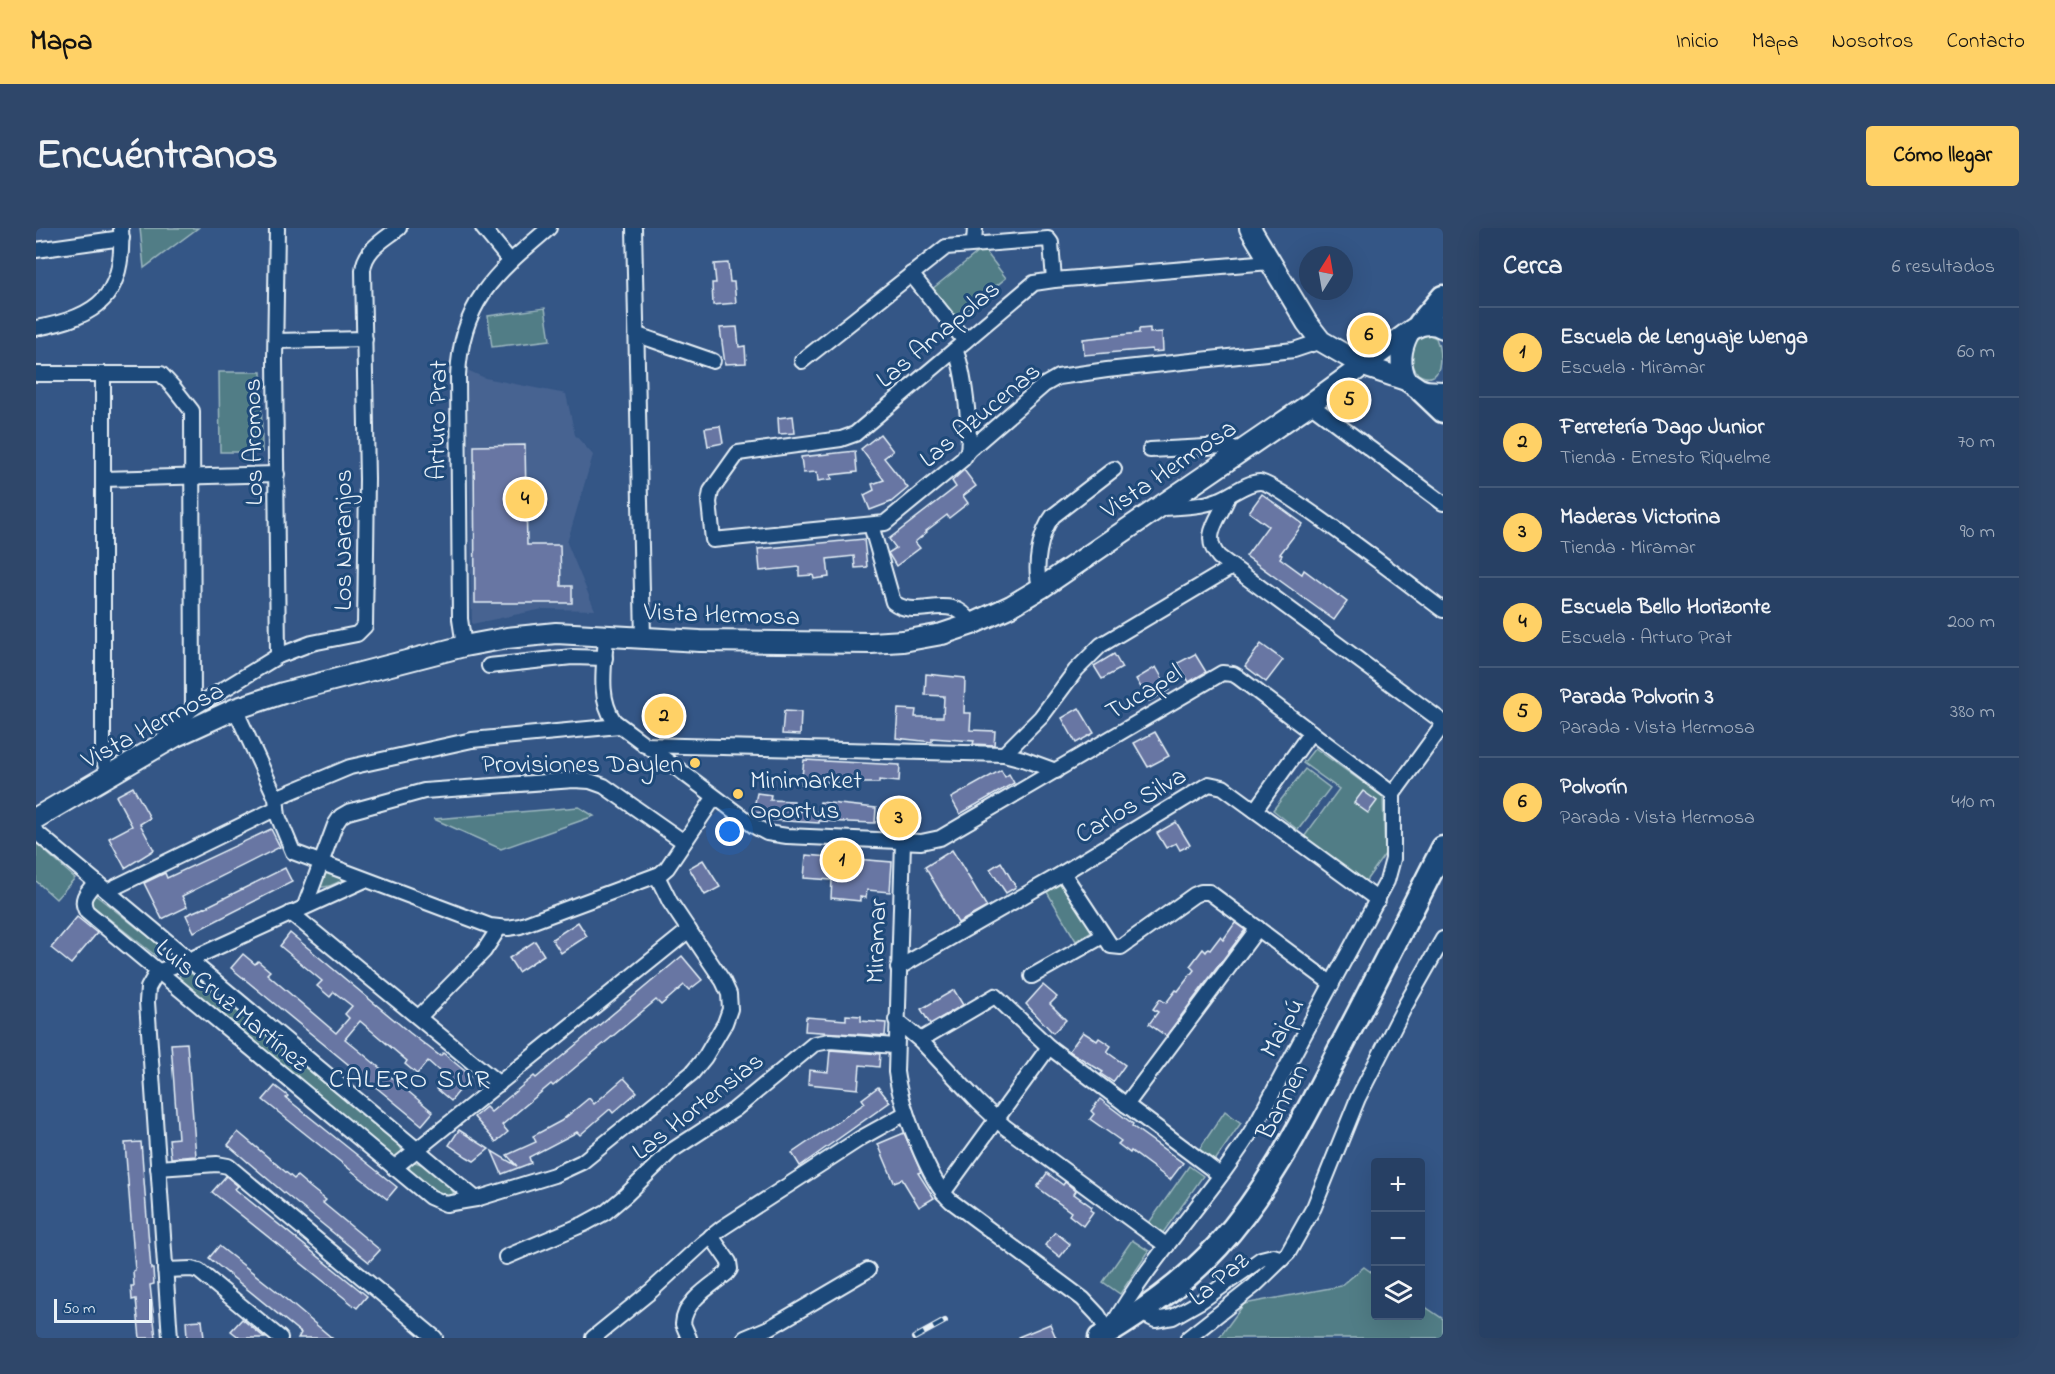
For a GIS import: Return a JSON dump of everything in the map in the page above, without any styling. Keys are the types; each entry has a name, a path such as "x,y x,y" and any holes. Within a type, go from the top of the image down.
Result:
{"main road":[{"path":"1250,228 1312,331 1321,341 1364,366 1432,392"},
{"path":"1432,392 1400,358 1403,344 1431,328 1443,297"},
{"name":"Vista Hermosa","path":"36,818 196,725 235,709 283,693 464,646 549,633 723,642 887,642 934,636 972,624 1011,606 1041,588 1310,404 1380,352 1431,328"},
{"name":"Bannen","path":"1104,1335 1141,1313 1179,1284 1217,1247 1267,1183 1319,1090 1443,848"}],"street":[{"name":"Los Aromos","path":"277,228 278,656"},
{"name":"Los Naranjos","path":"161,745 178,722 193,708 278,656 312,643 357,634 365,626 367,479 364,264 370,251 399,228"},
{"path":"483,228 510,261"},
{"name":"Arturo Prat","path":"464,646 460,619 459,361 465,331 476,303 492,280 510,261 549,228"},
{"path":"634,228 643,638"},
{"path":"974,243 975,228"},
{"path":"36,250 121,233 121,259 116,281 105,298 91,310 75,319 36,328"},
{"path":"802,361 946,247 1048,239 1051,243 1054,280"},
{"name":"Las Amapolas","path":"713,540 711,490 738,453 850,436 1030,286 1040,281 1270,262"},
{"path":"911,274 960,346 968,451"},
{"path":"638,335 713,361"},
{"path":"276,341 365,339"},
{"name":"Las Azucenas","path":"713,540 885,523 963,459 968,451 1044,385 1058,377 1125,367 1294,350 1321,341"},
{"path":"36,374 161,374 192,411 193,708"},
{"path":"103,374 103,756 108,776"},
{"path":"1310,404 1443,502"},
{"path":"1150,450 1225,446 1242,450"},
{"path":"1041,588 1037,569 1047,524 1053,516 1114,469"},
{"path":"103,479 277,474"},
{"path":"1158,508 1202,505 1228,497 1255,483 1267,483 1443,607"},
{"path":"1228,497 1213,528 1210,542 1219,557 1443,723 1393,794"},
{"path":"872,525 893,602 907,608 958,609 967,615 972,624"},
{"path":"1004,754 1041,717 1076,670 1101,645 1232,567"},
{"path":"606,635 604,701 610,715 619,726 754,826 777,835 903,842"},
{"path":"489,666 573,657 605,657"},
{"name":"Tucapel","path":"903,842 931,841 948,835 1222,673 1238,677 1393,794"},
{"path":"235,709 276,803 278,816 291,850 296,854 466,919 499,928 520,926 657,876 667,868 714,798"},
{"path":"101,886 350,767 472,740 619,726"},
{"path":"1255,810 1311,732"},
{"path":"644,745 1004,754 1056,771"},
{"path":"304,906 335,825 341,816 348,812 424,791 574,780 590,781 604,786 684,842"},
{"name":"Carlos Silva","path":"898,968 1063,873 1209,784 1223,787 1378,900"},
{"name":"Maipú","path":"1104,1335 1133,1290 1257,1122 1378,900 1392,865 1393,794"},
{"name":"Luis Cruz Martínez","path":"36,832 476,1199"},
{"name":"Miramar","path":"903,842 895,1046 897,1082 906,1113 932,1175 942,1192 1083,1299 1098,1315 1104,1335"},
{"path":"1063,873 1111,946 1121,947 1194,895 1205,891 1213,894 1332,984"},
{"path":"476,1199 554,1175 582,1162 692,1073 705,1057 728,1016 730,1001 726,987 665,894 657,876"},
{"path":"170,1338 147,1002 148,988 157,972 189,960 365,880"},
{"name":"Luis Cruz Martínez","path":"101,886 84,898 85,909 157,972 430,1197 439,1202 454,1204 476,1199"},
{"path":"291,913 499,1084"},
{"path":"419,1017 484,951 499,928"},
{"path":"1126,1105 1258,928"},
{"path":"394,1168 689,930"},
{"path":"1032,976 1103,936"},
{"name":"La Paz","path":"1188,1338 1254,1286 1288,1253 1314,1208 1358,1098 1405,1006 1443,939"},
{"path":"920,1040 995,996 1049,1047 1220,1175"},
{"path":"896,1020 920,1040 996,1119 1167,1246"},
{"name":"Las Hortensias","path":"506,1257 584,1224 606,1212 670,1151 734,1110 814,1044 830,1041 895,1046"},
{"path":"942,1192 1049,1047"},
{"path":"593,1338 651,1292 711,1236 861,1138 906,1113"},
{"path":"158,1168 221,1164 228,1166 435,1338"},
{"path":"689,1338 683,1324 688,1308 696,1298 730,1269 729,1262 711,1236"},
{"path":"1141,1313 1155,1320 1173,1317 1201,1301 1261,1259 1273,1256 1282,1259"},
{"path":"165,1270 199,1271 280,1338"},
{"path":"745,1338 771,1327 868,1270"}],"shaded area":[{"path":"467,370 485,378 566,394 575,435 593,455 567,543 595,610 543,609 472,624"}],"green space":[{"path":"140,228 198,228 144,268"},
{"path":"983,248 1006,278 956,318 932,289"},
{"path":"545,308 550,340 492,347 488,316"},
{"path":"1430,335 1436,338 1440,360 1437,373 1432,377 1426,377 1418,374 1412,362 1412,350 1418,340"},
{"path":"219,372 261,372 262,452 220,452"},
{"path":"1315,748 1383,797 1385,854 1365,882 1304,837 1339,789 1303,763"},
{"path":"1305,769 1330,788 1298,830 1273,810"},
{"path":"579,807 594,816 501,849 434,819"},
{"path":"36,843 75,878 56,899 36,881"},
{"path":"326,870 345,879 328,886 318,886 319,876"},
{"path":"1063,882 1092,931 1076,941 1047,892"},
{"path":"94,894 163,948 156,956 88,902"},
{"path":"187,972 399,1144 403,1153 397,1157 390,1154 179,980 180,974"},
{"path":"1225,1111 1241,1123 1212,1165 1196,1154"},
{"path":"414,1162 438,1176 454,1196 440,1197 409,1172 410,1165"},
{"path":"1189,1166 1203,1176 1160,1237 1146,1227"},
{"path":"1132,1240 1149,1251 1120,1294 1103,1282"},
{"path":"1364,1267 1371,1272 1371,1320 1425,1320 1425,1307 1443,1319 1443,1338 1219,1338 1244,1304 1341,1286"}],"building":[{"path":"728,263 730,282 734,282 736,303 713,305 712,283 716,283 714,264"},
{"path":"737,327 739,347 745,346 746,363 725,364 720,328"},
{"path":"1150,328 1150,333 1162,332 1163,351 1152,352 1152,349 1084,355 1083,339 1139,333 1139,329"},
{"path":"793,416 795,433 779,434 778,418"},
{"path":"720,426 723,443 708,446 705,428"},
{"path":"880,434 893,451 884,458 908,488 891,502 870,510 864,495 874,490 872,484 884,480 861,449"},
{"path":"525,445 527,545 560,545 561,586 572,586 572,603 475,603 474,446"},
{"path":"855,451 857,472 831,475 832,479 818,481 817,472 803,473 801,457"},
{"path":"964,470 976,486 963,496 968,503 949,518 947,515 926,531 915,542 920,548 896,566 888,553 896,548 889,539 956,487 952,481"},
{"path":"1262,494 1303,524 1280,554 1282,555 1280,558 1302,574 1304,570 1347,602 1334,620 1246,556 1268,526 1249,512"},
{"path":"864,539 867,567 855,568 854,556 827,559 829,577 814,579 813,575 799,576 799,567 760,571 758,549"},
{"path":"1261,644 1283,660 1266,682 1245,666"},
{"path":"1114,654 1122,668 1102,679 1094,666"},
{"path":"1195,654 1206,672 1189,682 1178,663"},
{"path":"1156,667 1169,690 1149,701 1136,679"},
{"path":"926,674 965,678 964,713 971,713 970,730 995,731 994,745 932,738 932,742 896,738 898,709 916,710 915,717 943,717 944,696 925,695"},
{"path":"655,701 673,702 673,731 654,731"},
{"path":"1079,708 1094,733 1076,743 1062,718"},
{"path":"784,711 801,712 800,735 782,734"},
{"path":"1155,732 1169,756 1148,767 1134,743"},
{"path":"804,760 900,765 899,782 879,780 879,783 801,784"},
{"path":"1001,770 1005,777 1009,774 1014,783 960,814 951,798"},
{"path":"133,787 150,818 140,824 154,850 125,868 109,838 132,826 116,796"},
{"path":"1363,791 1377,801 1368,813 1354,803"},
{"path":"757,793 771,795 770,800 794,801 794,811 819,812 819,823 771,820 771,815 753,812"},
{"path":"820,802 876,808 875,823 819,821"},
{"path":"1176,822 1190,845 1180,850 1176,843 1166,848 1157,833"},
{"path":"271,829 280,847 182,896 187,907 162,919 144,883 165,873 167,878"},
{"path":"952,850 987,907 958,923 925,867"},
{"path":"806,855 892,862 890,892 867,890 866,898 860,897 860,901 831,898 832,880 804,878"},
{"path":"703,860 720,887 705,895 689,868"},
{"path":"1001,862 1016,887 1006,893 990,869"},
{"path":"285,868 292,882 194,932 186,915"},
{"path":"77,917 97,933 71,964 51,948"},
{"path":"578,922 587,936 561,953 552,939"},
{"path":"1235,923 1245,930 1166,1036 1149,1024 1158,1012 1153,1009 1160,999 1166,1003 1176,990 1178,991 1194,970 1190,966 1203,949 1206,952 1210,950 1220,937 1223,940"},
{"path":"290,933 410,1033 440,1056 443,1053 471,1076 451,1101 437,1089 447,1078 428,1061 417,1074 405,1064 407,1061 360,1021 345,1039 433,1112 422,1125 231,968 243,954 255,964 258,961 270,971 267,974 336,1033 349,1018 345,1014 352,1006 334,992 330,997 317,986 322,981 280,946"},
{"path":"535,941 544,955 518,972 509,958"},
{"path":"682,956 702,980 689,990 684,985 661,1005 656,1000 553,1086 551,1084 502,1125 508,1132 496,1142 474,1117 486,1107 491,1112 534,1076 536,1078"},
{"path":"1043,985 1057,997 1050,1004 1066,1020 1053,1033 1026,1004"},
{"path":"954,990 963,1005 930,1024 921,1009"},
{"path":"846,1015 861,1016 861,1021 886,1023 885,1036 805,1031 806,1017 846,1020"},
{"path":"1083,1032 1111,1046 1107,1052 1125,1065 1113,1082 1101,1074 1103,1072 1069,1051"},
{"path":"187,1043 196,1156 171,1158 169,1139 178,1138 171,1044"},
{"path":"830,1050 880,1054 879,1067 860,1065 858,1089 808,1084 809,1070 828,1072"},
{"path":"624,1078 637,1092 613,1113 610,1109 580,1135 577,1132 529,1157 531,1163 502,1174 492,1151 517,1166 507,1155 536,1142 533,1136 561,1121 589,1098 594,1104"},
{"path":"275,1086 288,1096 286,1098 397,1187 387,1199 263,1100"},
{"path":"878,1087 890,1102 800,1166 792,1153 865,1103 862,1099"},
{"path":"1100,1099 1133,1124 1132,1126 1183,1163 1170,1180 1118,1144 1121,1141 1090,1119 1094,1114 1091,1111"},
{"path":"459,1130 489,1149 474,1161 467,1157 449,1145"},
{"path":"238,1132 294,1179 297,1176 326,1200 323,1203 380,1250 369,1262 283,1192 228,1145"},
{"path":"904,1133 921,1172 918,1173 934,1198 919,1207 902,1179 894,1182 878,1144"},
{"path":"141,1142 151,1269 153,1269 154,1284 150,1285 156,1338 140,1338 136,1299 132,1300 131,1286 134,1286 133,1271 135,1270 125,1143"},
{"path":"1047,1173 1063,1185 1065,1182 1076,1191 1074,1194 1092,1207 1090,1210 1093,1212 1083,1226 1069,1215 1071,1212 1037,1187"},
{"path":"226,1176 238,1186 235,1189 367,1296 357,1308 212,1192"},
{"path":"1055,1232 1070,1244 1060,1257 1045,1245"},
{"path":"219,1246 332,1338 298,1338 301,1333 209,1258"},
{"path":"242,1319 265,1338 240,1338 231,1331"},
{"path":"202,1320 204,1338 187,1338 186,1321"},
{"path":"1050,1324 1056,1338 1018,1338 1018,1337"}],"railway":[{"path":"914,1338 945,1321"}],"place":[{"name":"Polvorín","path":"1369,335"},
{"name":"Parada Polvorin 3","path":"1349,400"},
{"name":"Escuela Bello Horizonte","path":"525,499"},
{"name":"Ferretería Dago Junior","path":"664,716"},
{"name":"Provisiones Daylen","path":"695,763"},
{"name":"Minimarket Oportus","path":"738,794"},
{"name":"Maderas Victorina","path":"899,818"},
{"name":"Escuela de Lenguaje Wenga","path":"842,860"}],"district":[{"name":"CALERO SUR","path":"410,1078"}]}
